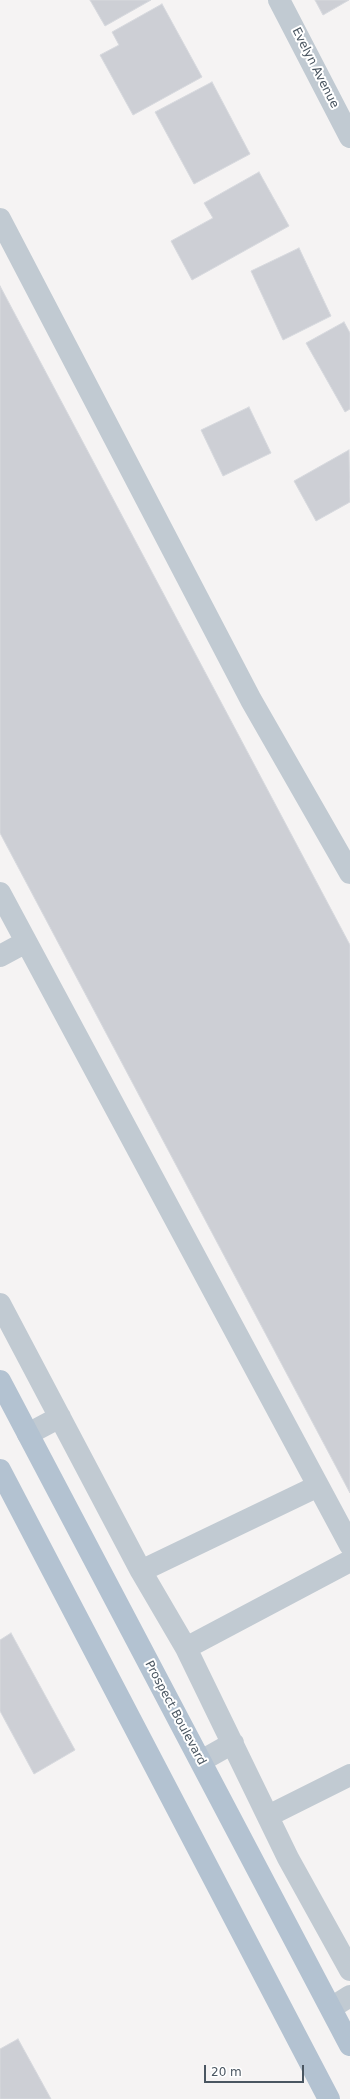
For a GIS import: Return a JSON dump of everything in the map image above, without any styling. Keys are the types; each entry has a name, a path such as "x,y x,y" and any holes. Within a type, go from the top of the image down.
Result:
{"main road":[{"name":"Prospect Boulevard","path":"0,1381 350,2045"},
{"path":"0,1470 329,2099"}],"street":[{"name":"Evelyn Avenue","path":"279,0 350,137"},
{"path":"0,219 251,700 350,873"},
{"path":"0,893 350,1545"},
{"path":"0,956 26,942"},
{"path":"0,1304 141,1571 186,1648 288,1858 350,1970"},
{"path":"28,1434 60,1417"},
{"path":"141,1571 318,1486"},
{"path":"186,1648 350,1561"},
{"path":"201,1761 233,1743"},
{"path":"268,1816 350,1774"},
{"path":"331,2008 350,1996"}],"building":[{"path":"90,0 151,0 105,26"},
{"path":"315,0 349,0 323,15"},
{"path":"162,4 202,77 133,115 100,55 119,45 112,32"},
{"path":"212,82 250,154 194,184 155,112"},
{"path":"259,172 289,226 192,280 171,241 213,218 204,203"},
{"path":"299,248 331,316 283,340 251,271"},
{"path":"0,286 350,945 350,1493 0,833"},
{"path":"344,322 350,333 350,409 345,412 306,343"},
{"path":"249,407 271,453 223,476 201,430"},
{"path":"349,450 350,502 316,521 294,481"},
{"path":"11,1633 75,1750 34,1774 0,1711 0,1640"},
{"path":"18,2039 51,2099 0,2099 0,2049"}]}
